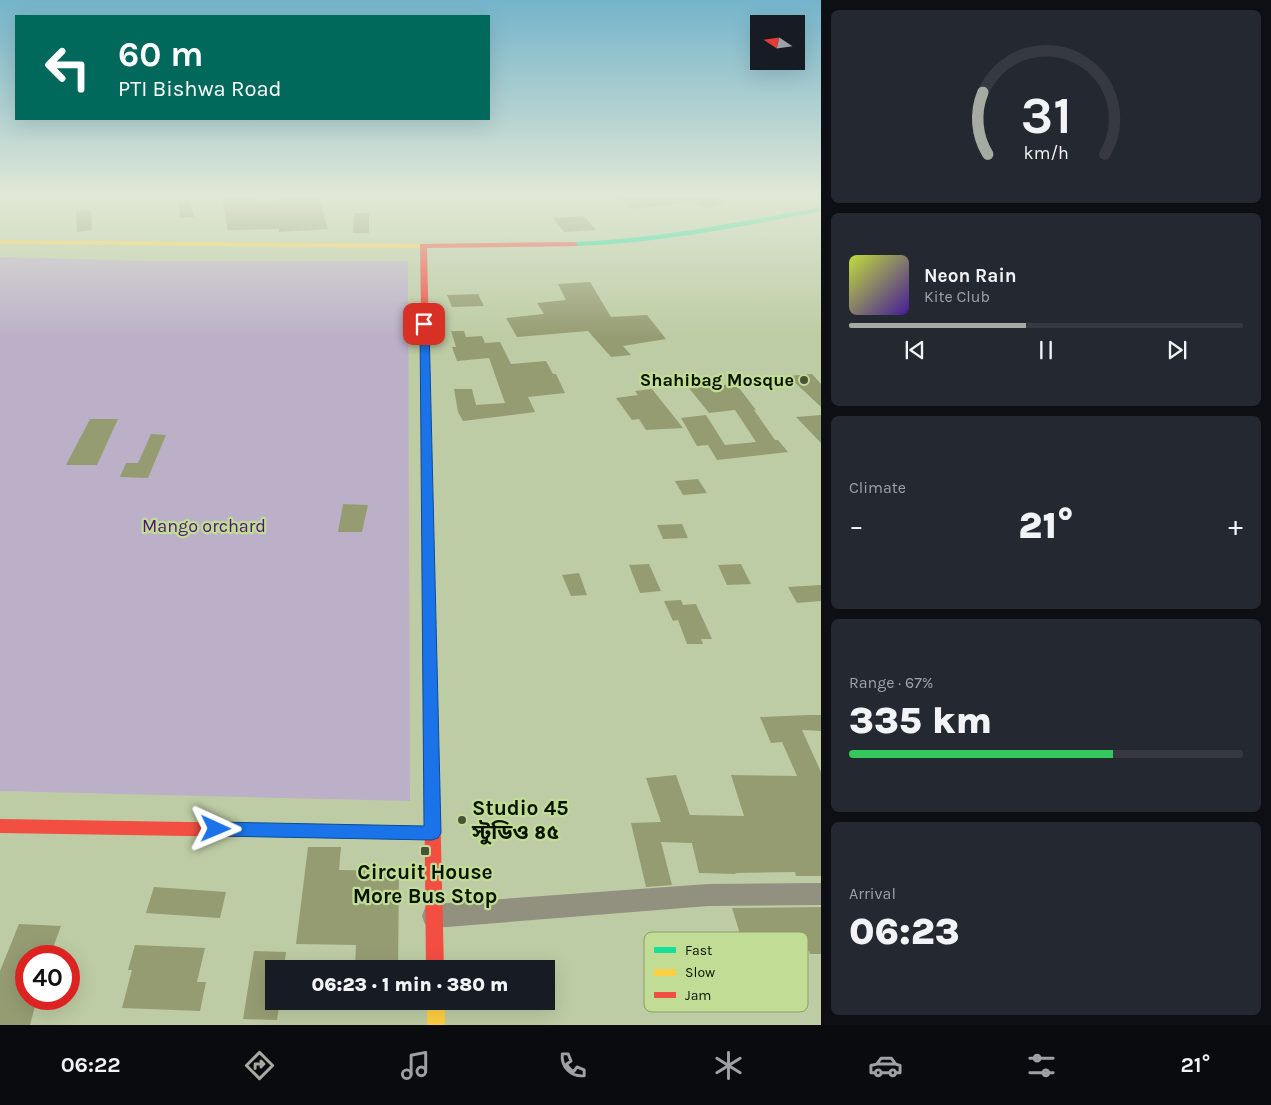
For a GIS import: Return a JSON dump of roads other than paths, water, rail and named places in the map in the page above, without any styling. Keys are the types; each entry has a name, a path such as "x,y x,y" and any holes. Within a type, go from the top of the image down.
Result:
{"main road":[{"path":"0,242 423,246 614,244 632,242"},
{"path":"423,246 435,960"},
{"path":"0,826 432,833"},
{"path":"436,1010 436,1025"}],"street":[{"path":"434,916 708,895 821,894"}],"place":[{"name":"Shahibag Mosque","path":"804,380"},
{"name":"Studio 45 স্টুডিও ৪৫","path":"462,820"},
{"name":"Circuit House More Bus Stop","path":"425,851"}],"park label":[{"name":"Mango orchard","path":"204,526"}]}
